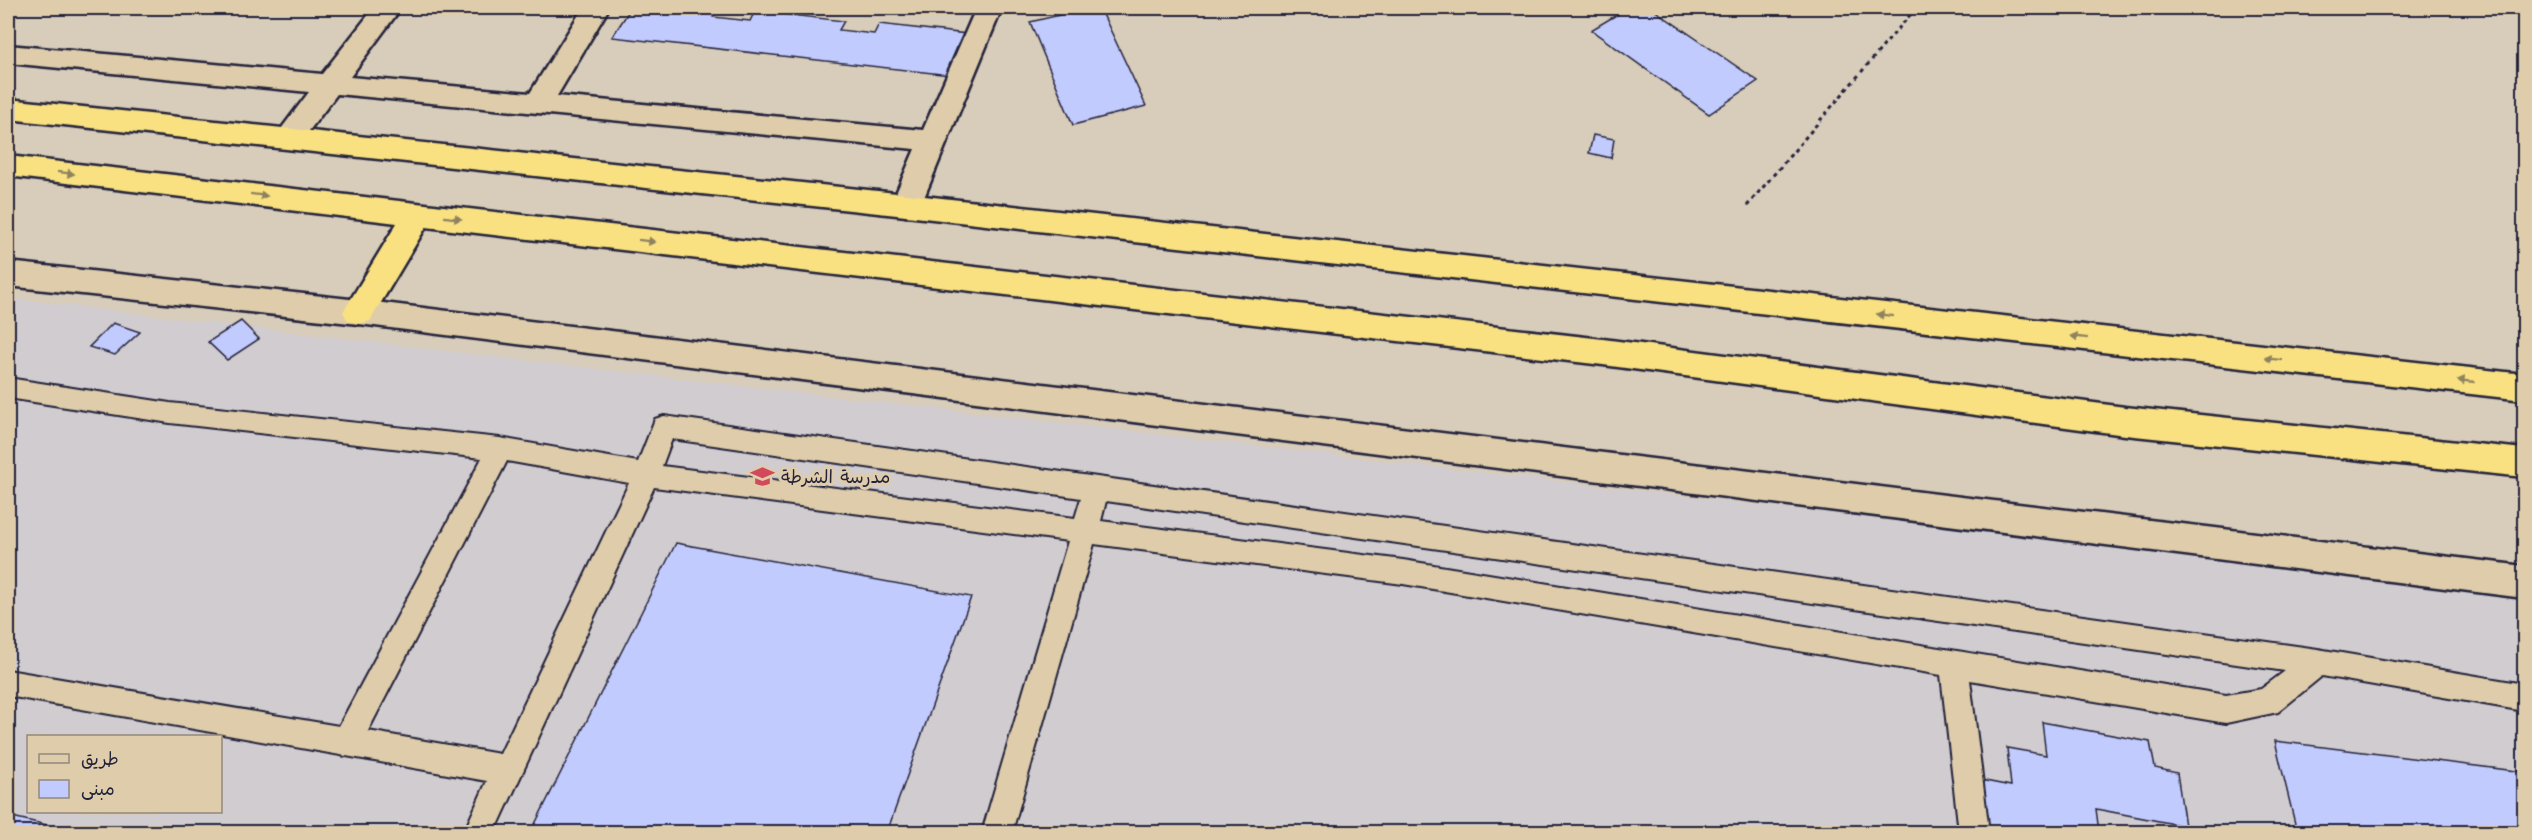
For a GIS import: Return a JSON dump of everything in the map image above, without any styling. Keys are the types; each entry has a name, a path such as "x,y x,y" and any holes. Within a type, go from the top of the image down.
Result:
{"highway":[{"path":"8,109 289,137 906,205 2524,387"},
{"path":"8,166 1603,352 2125,421 2524,463"},
{"path":"359,312 418,214"}],"street":[{"path":"289,137 388,8"},
{"path":"538,104 596,8"},
{"path":"906,205 989,8"},
{"path":"8,54 933,141"},
{"path":"8,274 359,312 2524,582"}],"lane":[{"path":"8,388 170,413 500,449 646,474 1403,572 2226,709 2268,702 2318,662"},
{"path":"479,832 510,770 646,474 664,427 2318,662 2524,698"},
{"path":"347,741 500,449"},
{"path":"997,832 1096,488"},
{"path":"1954,665 1974,832"},
{"path":"8,683 510,770"}],"path":[{"path":"1747,206 1916,8"}],"shaded area":[{"name":"مدرسة الشرطة","path":"8,298 2524,594 2524,832 8,832"}],"building":[{"path":"631,8 718,9 713,17 750,21 755,11 844,21 839,30 874,34 879,24 967,34 950,75 612,37"},
{"path":"1089,8 1100,8 1146,106 1073,125 1030,22"},
{"path":"1628,8 1651,8 1758,81 1709,114 1591,30"},
{"path":"1593,135 1614,139 1611,158 1589,153"},
{"path":"241,321 259,339 227,360 208,342"},
{"path":"113,323 140,332 115,355 89,347"},
{"path":"676,543 971,597 887,832 531,832"},
{"path":"2042,722 2150,742 2155,768 2177,773 2185,826 2096,809 2099,832 1984,832 1980,780 2011,786 2007,748 2046,755"},
{"path":"2275,741 2524,772 2524,832 2297,832"},
{"path":"8,816 77,832 8,832"}],"place":[{"name":"مدرسة الشرطة","path":"763,477"}]}
